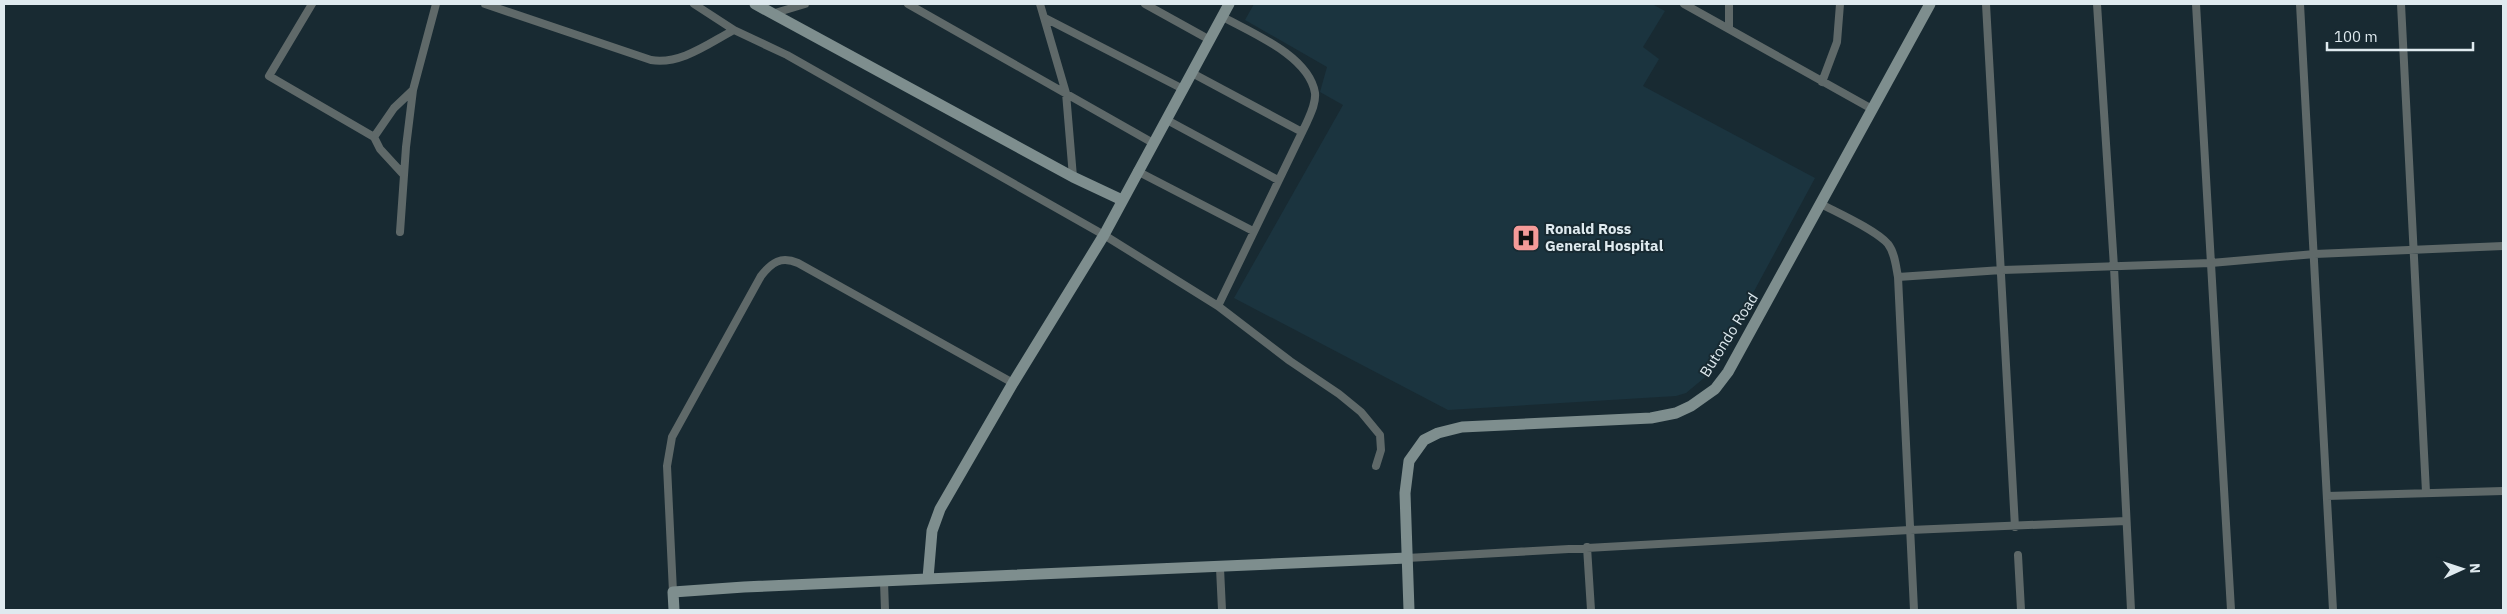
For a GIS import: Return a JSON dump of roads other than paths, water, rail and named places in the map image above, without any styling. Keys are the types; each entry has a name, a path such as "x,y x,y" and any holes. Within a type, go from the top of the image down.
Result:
{"street":[{"path":"312,4 268,76 374,137 380,149 403,174"},
{"path":"400,232 403,174 413,90 436,4"},
{"path":"485,4 590,41 663,62 680,58 734,30"},
{"path":"694,4 734,30 837,82 1104,235 1218,306 1362,412 1380,435 1381,450 1376,466"},
{"path":"755,4 1073,177 1122,200"},
{"path":"776,14 805,4"},
{"path":"908,4 1153,143"},
{"path":"1040,4 1066,93 1073,177"},
{"path":"1145,4 1210,40"},
{"path":"928,578 932,531 940,509 1013,383 1104,235 1229,4"},
{"path":"1684,4 1872,109"},
{"path":"1729,4 1729,29"},
{"path":"1822,82 1837,42 1840,4"},
{"name":"Butondo Road","path":"1409,610 1406,473 1416,449 1424,440 1438,433 1462,427 1652,418 1691,406 1715,389 1728,372 1930,4"},
{"path":"1986,4 2015,527"},
{"path":"2097,4 2114,267 2130,610"},
{"path":"2196,4 2231,610"},
{"path":"2300,4 2333,610"},
{"path":"2401,4 2412,251 2426,492"},
{"path":"1218,306 1302,132 1315,99 1315,91 1301,66 1290,56 1223,17"},
{"path":"1045,18 1182,89"},
{"path":"1192,73 1302,132"},
{"path":"374,137 394,108 413,90"},
{"path":"1167,120 1278,180"},
{"path":"1137,171 1253,231"},
{"path":"1821,204 1887,244 1892,250 1898,277 1914,610"},
{"path":"1898,277 2002,270 2211,263 2315,254 2503,246"},
{"path":"674,610 667,466 672,437 761,276 769,266 784,259 798,264 1013,383"},
{"path":"2326,496 2503,490"},
{"path":"673,592 744,587 884,582 928,578 1220,568 1910,530 2126,521"},
{"path":"1587,547 1591,610"},
{"path":"2018,555 2021,610"},
{"path":"1220,568 1222,610"},
{"path":"884,582 885,610"}],"place":[{"name":"Ronald Ross General Hospital","path":"1526,238"}]}
